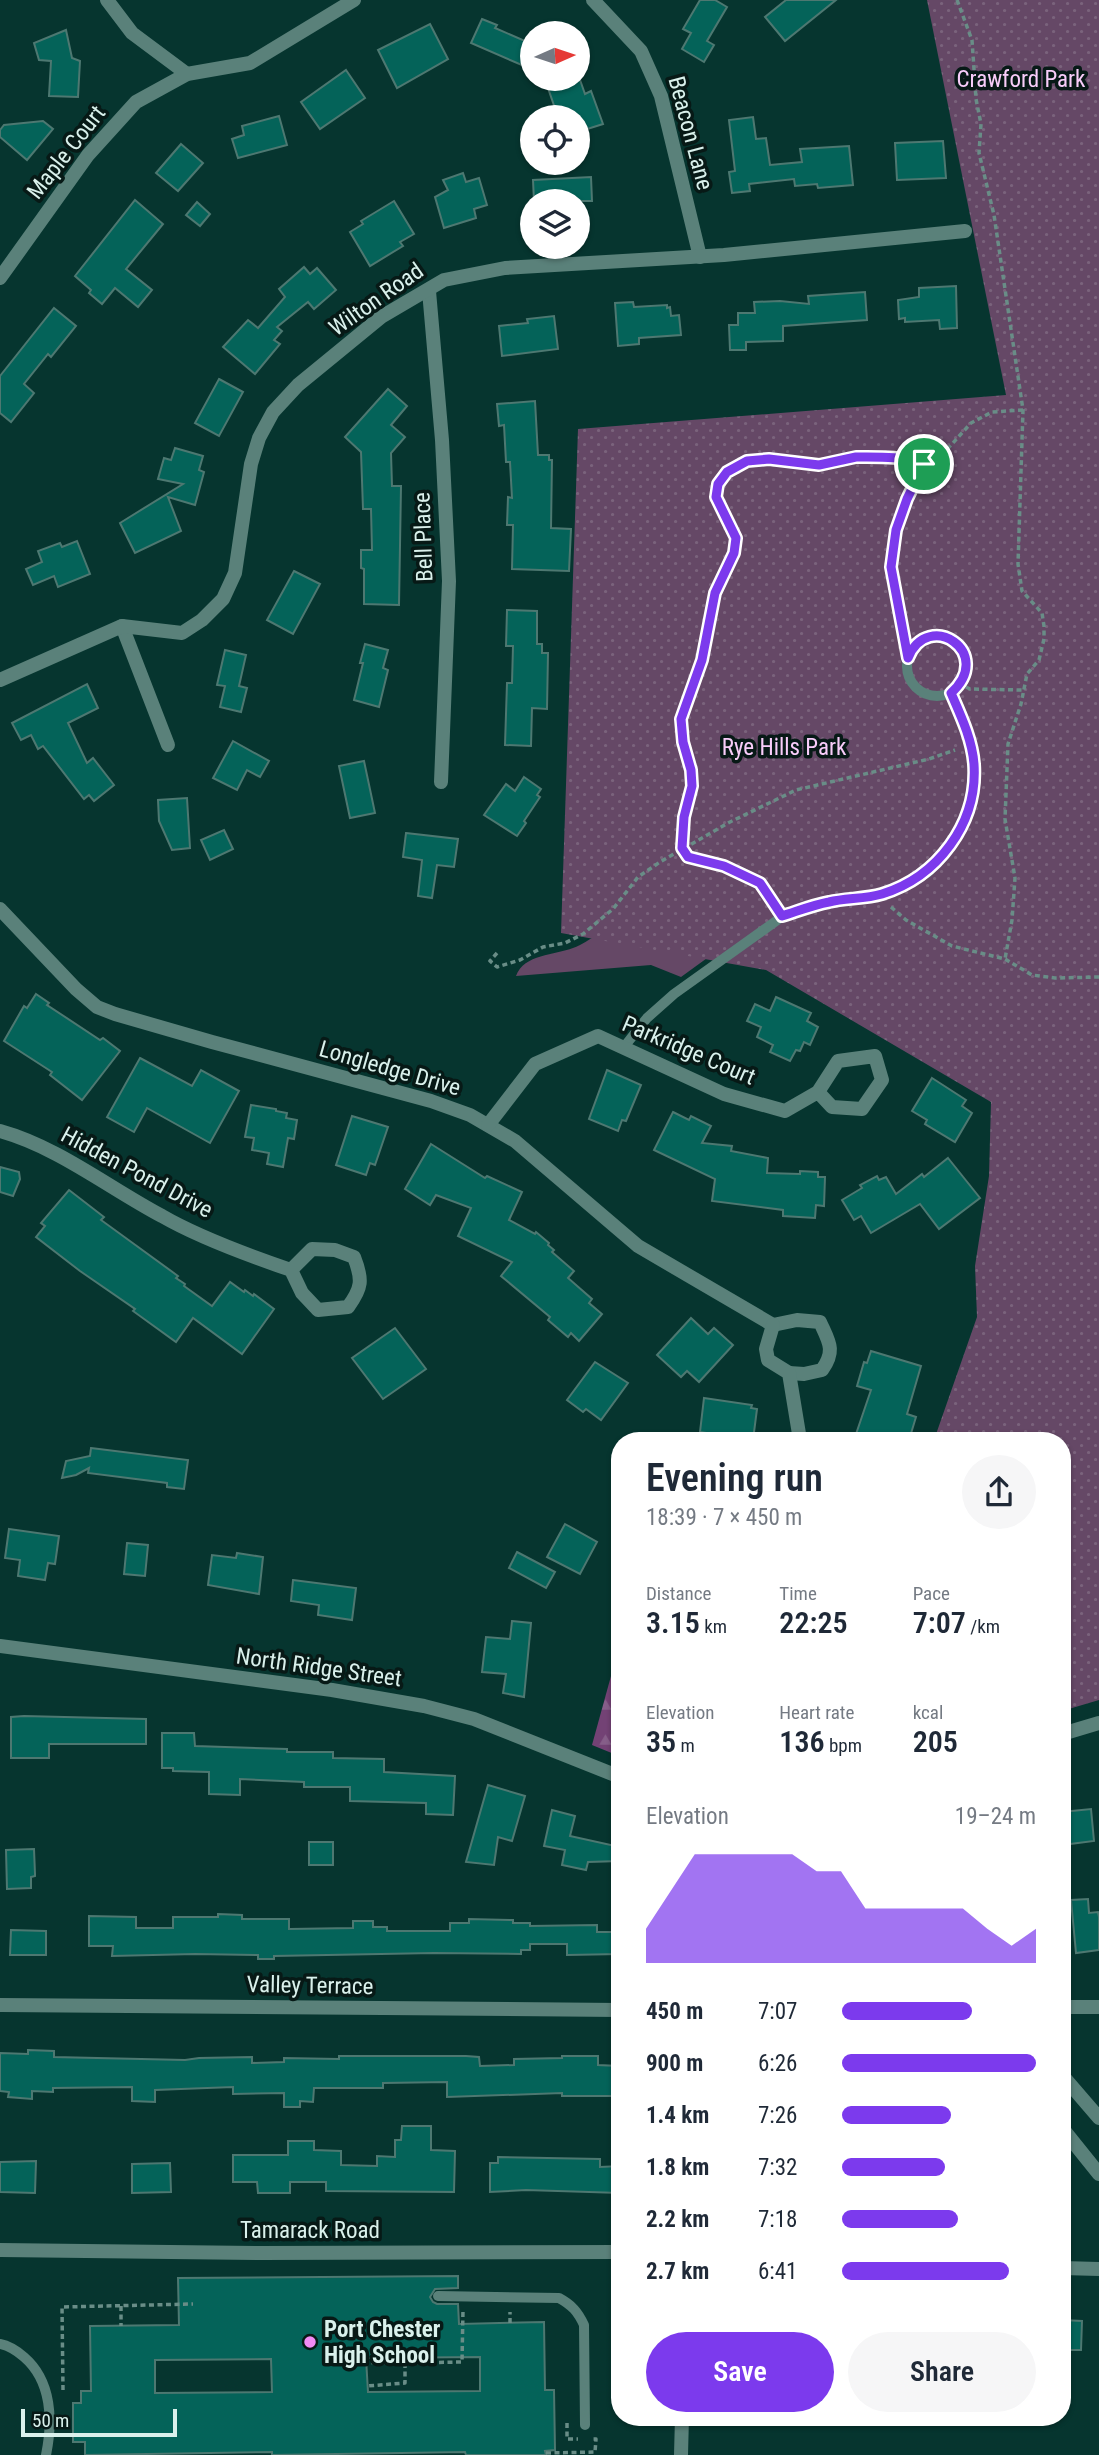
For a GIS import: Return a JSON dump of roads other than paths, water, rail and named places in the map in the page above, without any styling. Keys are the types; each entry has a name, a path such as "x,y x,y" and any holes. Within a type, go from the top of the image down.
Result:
{"street":[{"path":"107,0 132,33 187,74 250,63 354,0"},
{"name":"Beacon Lane","path":"593,0 641,51 662,96 700,257"},
{"name":"Maple Court","path":"0,278 88,155 136,102 187,74"},
{"name":"Wilton Road","path":"122,626 182,633 202,620 223,599 235,573 251,464 259,438 273,412 298,385 381,317 444,280 505,268 700,257 965,232"},
{"name":"Bell Place","path":"429,291 442,440 449,581 441,782"},
{"path":"0,680 122,626 168,745"},
{"name":"Longledge Drive","path":"0,909 76,989 97,1007 212,1042 431,1101 470,1115 515,1141 638,1246 773,1325"},
{"name":"Parkridge Court","path":"488,1125 535,1064 598,1035 724,1094 785,1111 818,1092 838,1061 876,1056 882,1080 862,1109 832,1107 818,1092"},
{"name":"Hidden Pond Drive","path":"0,1131 42,1147 164,1218 292,1270"},
{"path":"312,1250 335,1250 354,1257 360,1273 360,1291 348,1307 318,1310 302,1293 292,1270 312,1250"},
{"path":"797,1320 820,1322 831,1345 830,1359 822,1370 804,1374 789,1373 768,1360 766,1349 773,1325 797,1320"},
{"path":"789,1373 799,1432"},
{"name":"North Ridge Street","path":"0,1646 331,1690 424,1706 474,1719 611,1773"},
{"path":"1071,1731 1099,1723"},
{"name":"Valley Terrace","path":"0,2005 611,2010"},
{"path":"1071,2007 1099,2007"},
{"path":"1071,2085 1099,2118"},
{"path":"1071,2139 1099,2174"},
{"name":"Tamarack Road","path":"0,2250 260,2253 611,2252"},
{"path":"1071,2268 1099,2269"},
{"path":"681,2455 682,2426"}],"lane":[{"path":"926,637 946,637 954,641 965,656 967,666 961,684 951,693 937,696 920,691 909,676 908,658 911,649 926,637"},
{"path":"624,1047 647,1018 674,994 782,916 830,901 880,895 927,873 944,856 966,819 974,765 970,744 951,693"},
{"path":"438,2296 559,2298 569,2303 584,2325 585,2425"},
{"path":"0,2344 18,2352 31,2362 44,2383 48,2394 49,2419 46,2455"}],"place":[{"name":"Port Chester High School","path":"310,2342"}],"park label":[{"name":"Crawford Park","path":"1021,79"},
{"name":"Rye Hills Park","path":"784,747"}]}
